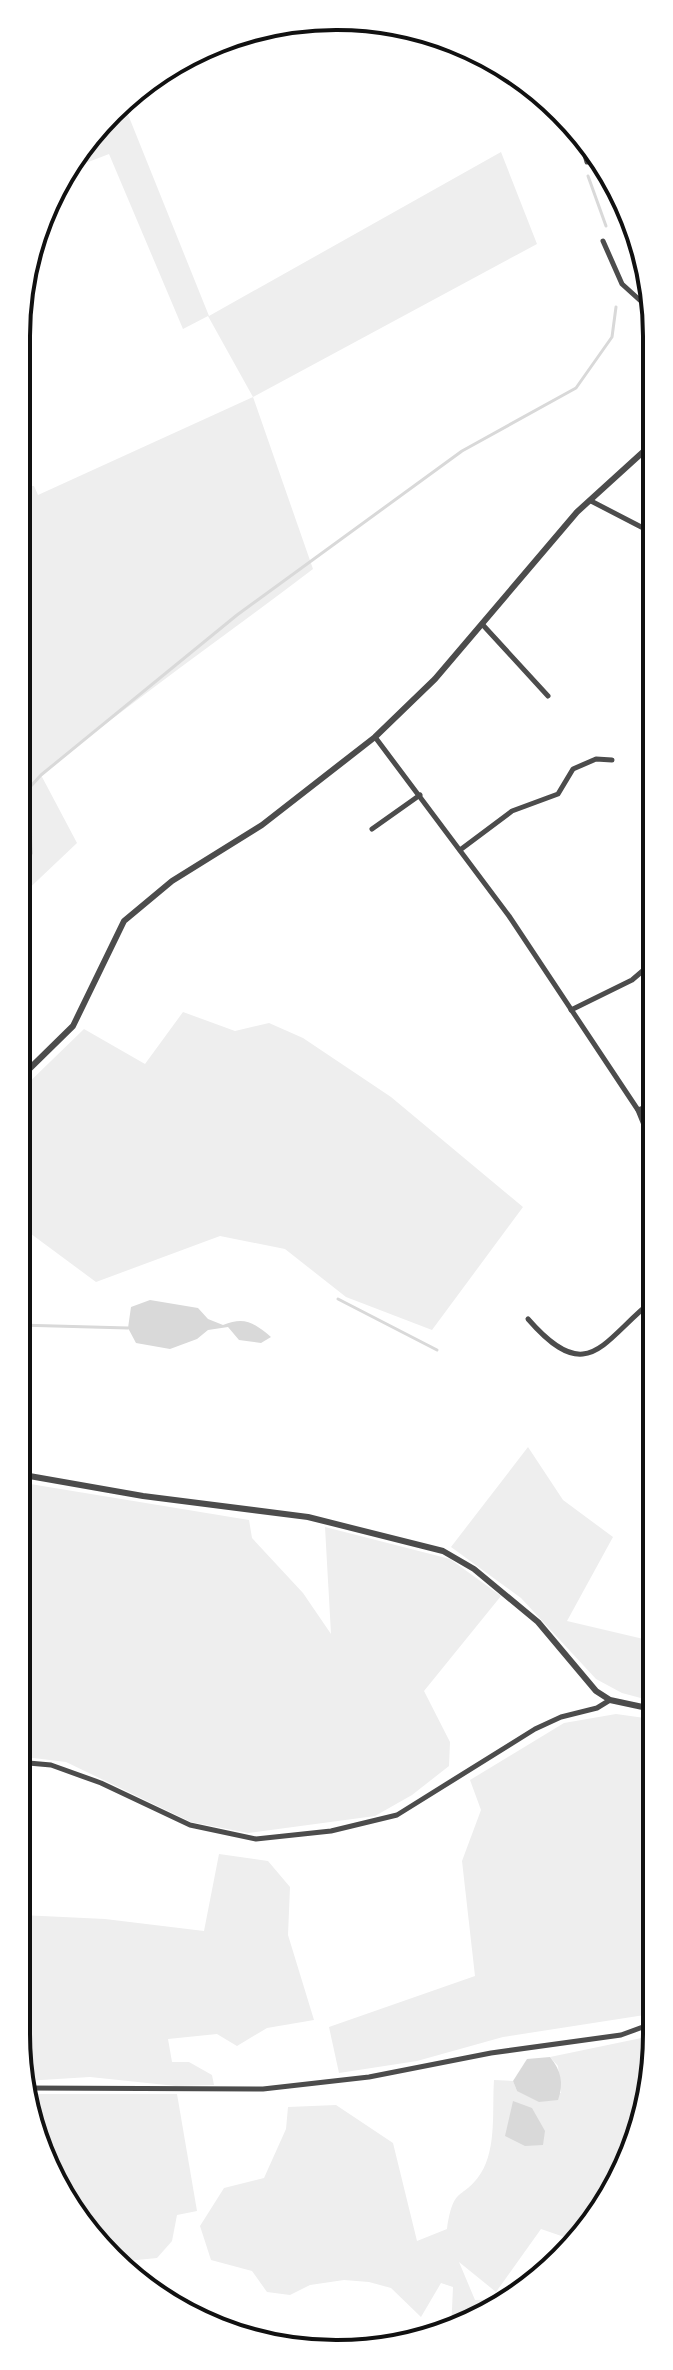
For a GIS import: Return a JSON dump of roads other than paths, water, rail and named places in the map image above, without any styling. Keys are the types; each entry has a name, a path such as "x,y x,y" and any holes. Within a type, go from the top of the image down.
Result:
{"street":[{"path":"603,241 622,284 640,301"},
{"path":"30,1068 73,1026 124,921 172,881 262,825 375,737 435,679 591,501 643,452"},
{"path":"591,501 643,528"},
{"path":"482,624 548,696"},
{"path":"375,737 460,850 571,1010 638,1110 643,1122"},
{"path":"460,850 512,811 558,794 573,769 596,759 612,760"},
{"path":"372,829 420,795"},
{"path":"571,1010 632,980 643,971"},
{"path":"638,1110 643,1108"},
{"path":"528,1319 550,1344 569,1352 591,1353 611,1342 643,1310"},
{"path":"30,1476 129,1494 308,1517 443,1551 474,1569 516,1602 544,1629 596,1691 610,1700 643,1707"},
{"path":"30,1763 51,1765 101,1783 190,1825 256,1839 331,1831 397,1815 535,1729 561,1717 597,1708 610,1700"},
{"path":"35,2088 263,2089 369,2077 491,2053 621,2035 643,2027"}],"waterway":[{"path":"588,176 606,226"},
{"path":"30,787 237,615 462,451 576,388 612,337 616,307"},
{"path":"338,1299 437,1350"},
{"path":"30,1325 128,1328"}]}
